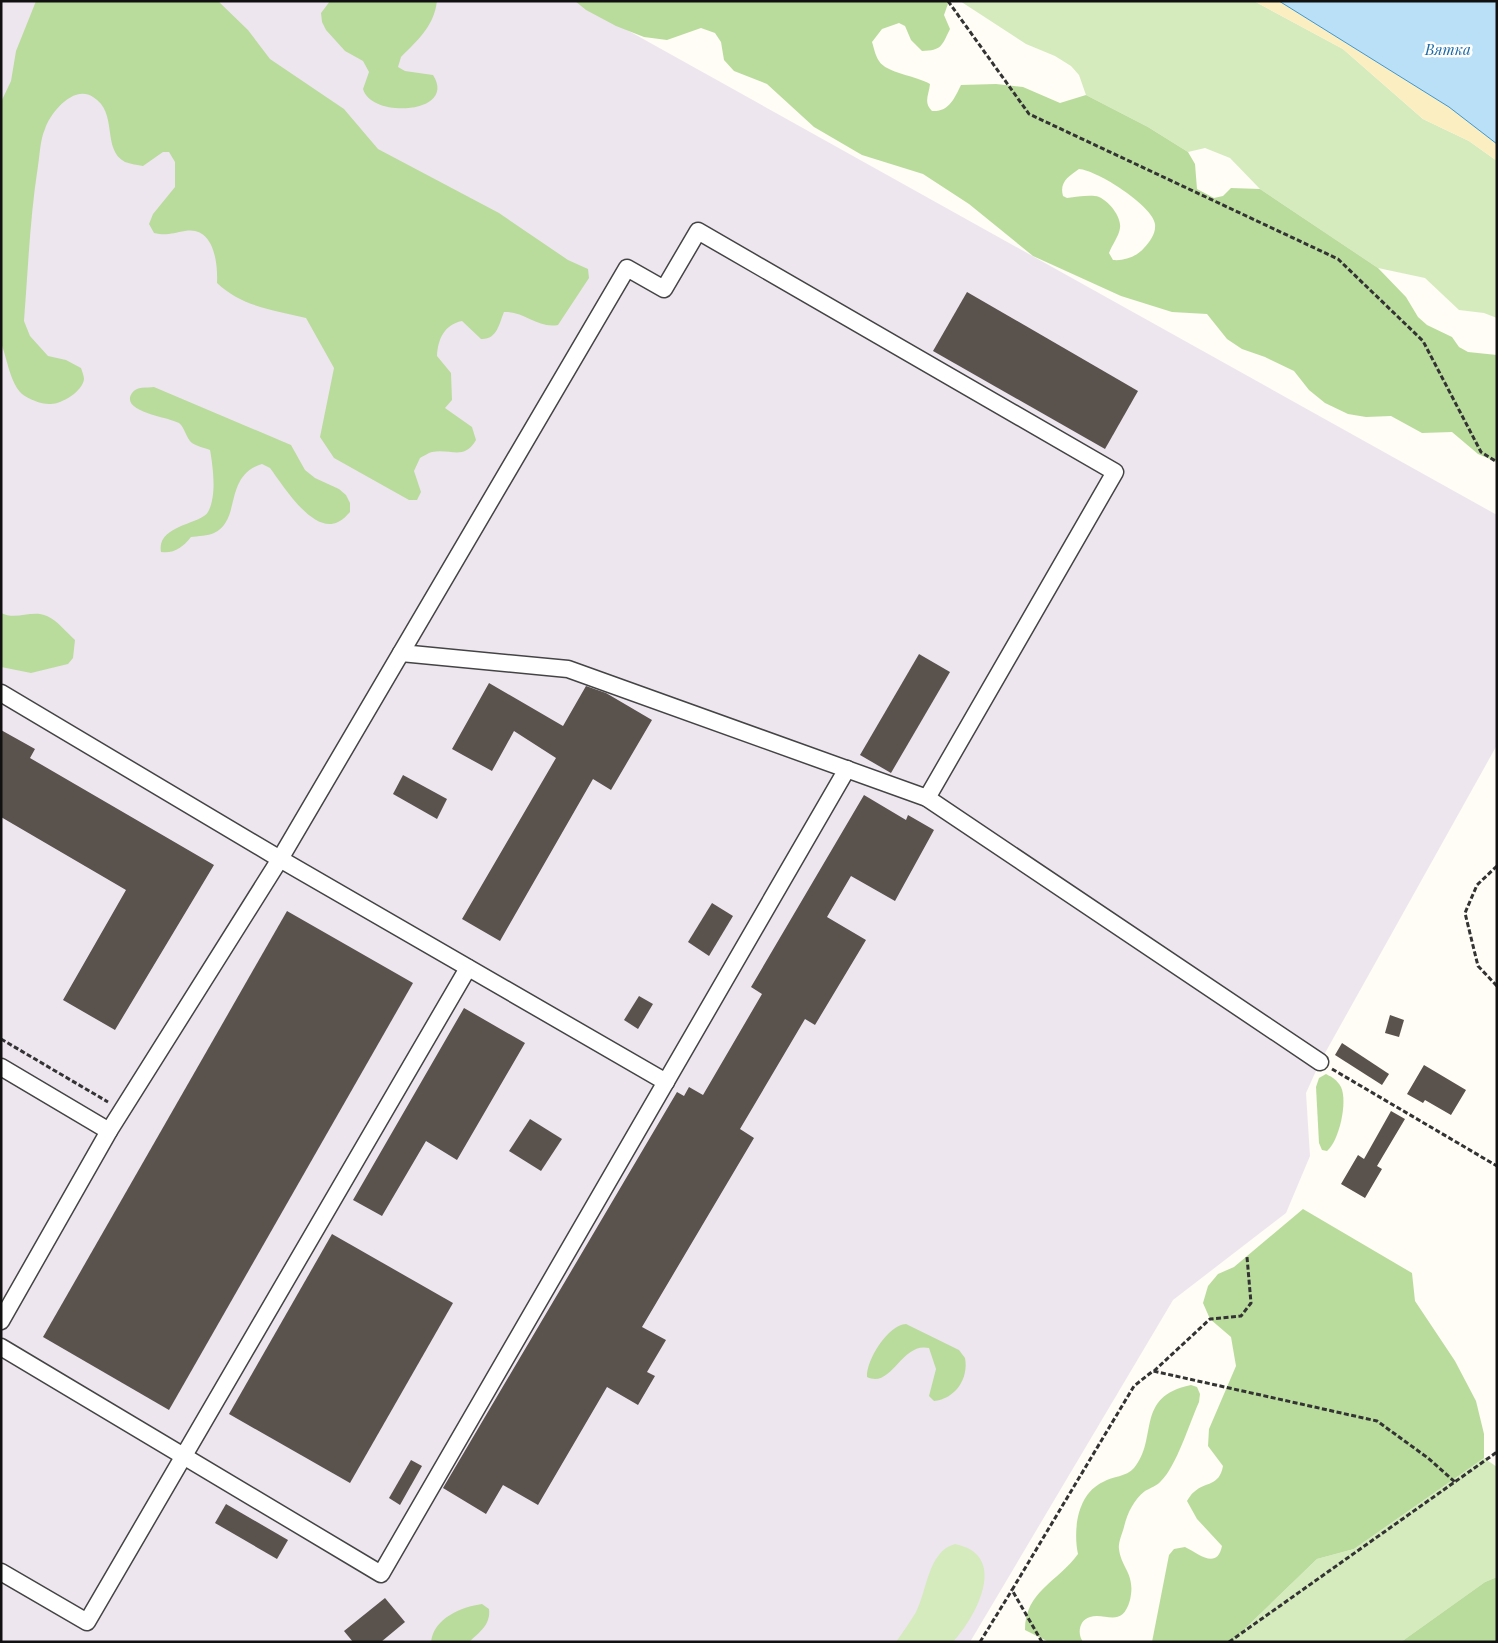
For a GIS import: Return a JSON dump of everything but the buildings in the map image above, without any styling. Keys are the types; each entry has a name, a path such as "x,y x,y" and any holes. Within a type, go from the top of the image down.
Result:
{"lane":[{"path":"1,1321 109,1131 280,859 627,268 664,289 698,232 1115,472 927,798"},
{"path":"401,653 568,669 927,798 1320,1062"},
{"path":"1,693 280,859 666,1082"},
{"path":"1,1347 381,1574 847,769"},
{"path":"1,1572 86,1622 468,968"},
{"path":"1,1067 109,1131"}],"path":[{"path":"948,1 1029,114 1338,259 1423,341 1481,452 1497,462"},
{"path":"1497,866 1477,885 1465,913 1478,966 1497,986"},
{"path":"1,1039 122,1111"},
{"path":"1320,1062 1497,1166"},
{"path":"980,1642 1134,1386 1210,1319 1241,1316 1251,1303 1247,1257"},
{"path":"1153,1371 1377,1421 1428,1458 1455,1482"},
{"path":"1229,1642 1497,1452"},
{"path":"1012,1590 1042,1642"}],"shaded area":[{"path":"1,1 575,1 1497,515 1497,745 1320,1062 1306,1093 1310,1156 1286,1213 1173,1300 970,1642 1,1642"}],"green space":[{"path":"36,1 218,1 248,30 270,59 344,109 378,149 499,213 568,260 588,269 589,278 558,325 544,325 518,314 504,312 497,330 491,337 486,339 481,339 462,321 446,329 439,344 437,356 451,373 452,400 445,408 472,427 476,440 467,450 462,452 432,452 420,458 414,471 421,492 417,500 409,500 334,458 320,437 334,368 306,318 248,303 217,283 215,256 208,240 202,234 195,231 166,234 154,233 149,224 153,214 175,187 175,162 169,152 163,152 143,166 125,162 114,149 106,112 101,104 86,94 78,94 71,97 57,108 48,122 42,138 29,243 24,321 30,336 48,356 66,360 81,368 84,379 83,384 66,399 48,404 25,396 18,389 14,383 1,343 1,102 11,81 16,51"},
{"path":"330,1 437,1 429,25 401,57 398,67 405,71 433,75 437,88 434,98 424,104 410,108 395,108 381,105 369,99 363,89 369,72 363,61 345,51 326,30 322,22 321,13"},
{"path":"575,1 949,1 944,15 950,29 942,44 934,50 922,51 911,40 905,26 899,23 882,29 872,42 876,56 888,69 930,84 927,101 932,111 938,111 947,107 961,85 996,84 1023,87 1060,103 1086,95 1148,127 1188,152 1195,164 1197,189 1214,198 1223,196 1231,188 1260,189 1378,268 1406,297 1418,317 1427,325 1452,337 1459,347 1468,352 1497,355 1497,462 1478,454 1452,432 1422,433 1391,416 1366,417 1348,414 1325,403 1309,390 1294,371 1265,357 1242,349 1227,339 1207,314 1172,312 1121,296 1033,256 969,204 923,174 862,155 814,127 767,84 734,71 724,60 721,42 715,33 701,28 667,40 644,37 616,26 586,10","holes":["1079,169 1098,175 1123,190 1145,208 1152,217 1155,224 1154,234 1144,248 1134,256 1113,260 1109,253 1118,234 1120,223 1116,213 1108,203 1095,196 1067,198 1063,196 1062,187 1068,177"]},
{"path":"960,1 1254,1 1343,49 1423,119 1469,141 1497,161 1497,318 1484,313 1459,310 1425,278 1378,268 1260,189 1230,158 1205,148 1188,152 1148,127 1086,95 1079,75 1071,66 1055,56 1026,44"},
{"path":"154,387 291,445 305,470 315,478 339,489 346,495 350,503 350,512 338,522 328,524 319,521 299,506 270,468 262,464 250,470 242,478 223,527 212,534 191,537 185,544 174,551 161,552 161,543 165,536 180,526 197,520 208,512 213,498 214,481 210,450 192,443 179,423 147,413 133,405 130,399 136,389"},
{"path":"1,613 13,616 41,614 51,618 75,640 73,658 68,664 31,673 1,667"},
{"path":"1326,1074 1338,1082 1343,1094 1343,1111 1339,1130 1327,1151 1322,1150 1319,1143 1316,1087 1319,1078"},
{"path":"1303,1209 1412,1273 1415,1301 1455,1361 1476,1401 1484,1434 1484,1458 1354,1549 1317,1559 1231,1642 1152,1642 1169,1555 1174,1549 1185,1547 1212,1559 1220,1553 1222,1546 1197,1519 1187,1501 1193,1493 1215,1481 1221,1473 1223,1466 1208,1446 1209,1429 1236,1366 1231,1337 1210,1319 1203,1303 1208,1286 1218,1274 1234,1267"},
{"path":"906,1324 959,1350 965,1358 965,1373 959,1387 948,1396 934,1401 929,1396 936,1369 929,1348 919,1348 911,1352 883,1377 876,1379 867,1377 870,1362 879,1345 892,1330"},
{"path":"1191,1385 1197,1387 1200,1394 1199,1402 1172,1466 1161,1481 1141,1494 1134,1502 1120,1538 1120,1556 1130,1577 1131,1584 1130,1600 1127,1609 1118,1617 1096,1616 1083,1621 1080,1635 1083,1642 1049,1642 1025,1630 1026,1617 1036,1596 1078,1554 1077,1524 1082,1504 1087,1495 1103,1482 1127,1473 1134,1468 1141,1456 1150,1420 1155,1409 1162,1399 1173,1391"},
{"path":"1484,1458 1497,1467 1497,1577 1485,1582 1401,1642 1231,1642 1317,1559 1354,1549"},
{"path":"955,1544 972,1550 981,1560 985,1573 983,1588 971,1618 953,1642 896,1642 916,1612 934,1563 946,1548"},
{"path":"1497,1577 1497,1642 1401,1642 1485,1582"},
{"path":"482,1604 489,1609 488,1619 484,1627 469,1642 431,1642 437,1626 443,1620 457,1611"}],"sand":[{"path":"1254,1 1279,1 1449,107 1497,144 1497,161 1469,141 1423,119 1343,49"}],"water":[{"name":"Вятка","path":"1279,1 1497,1 1497,144 1449,107"}]}
